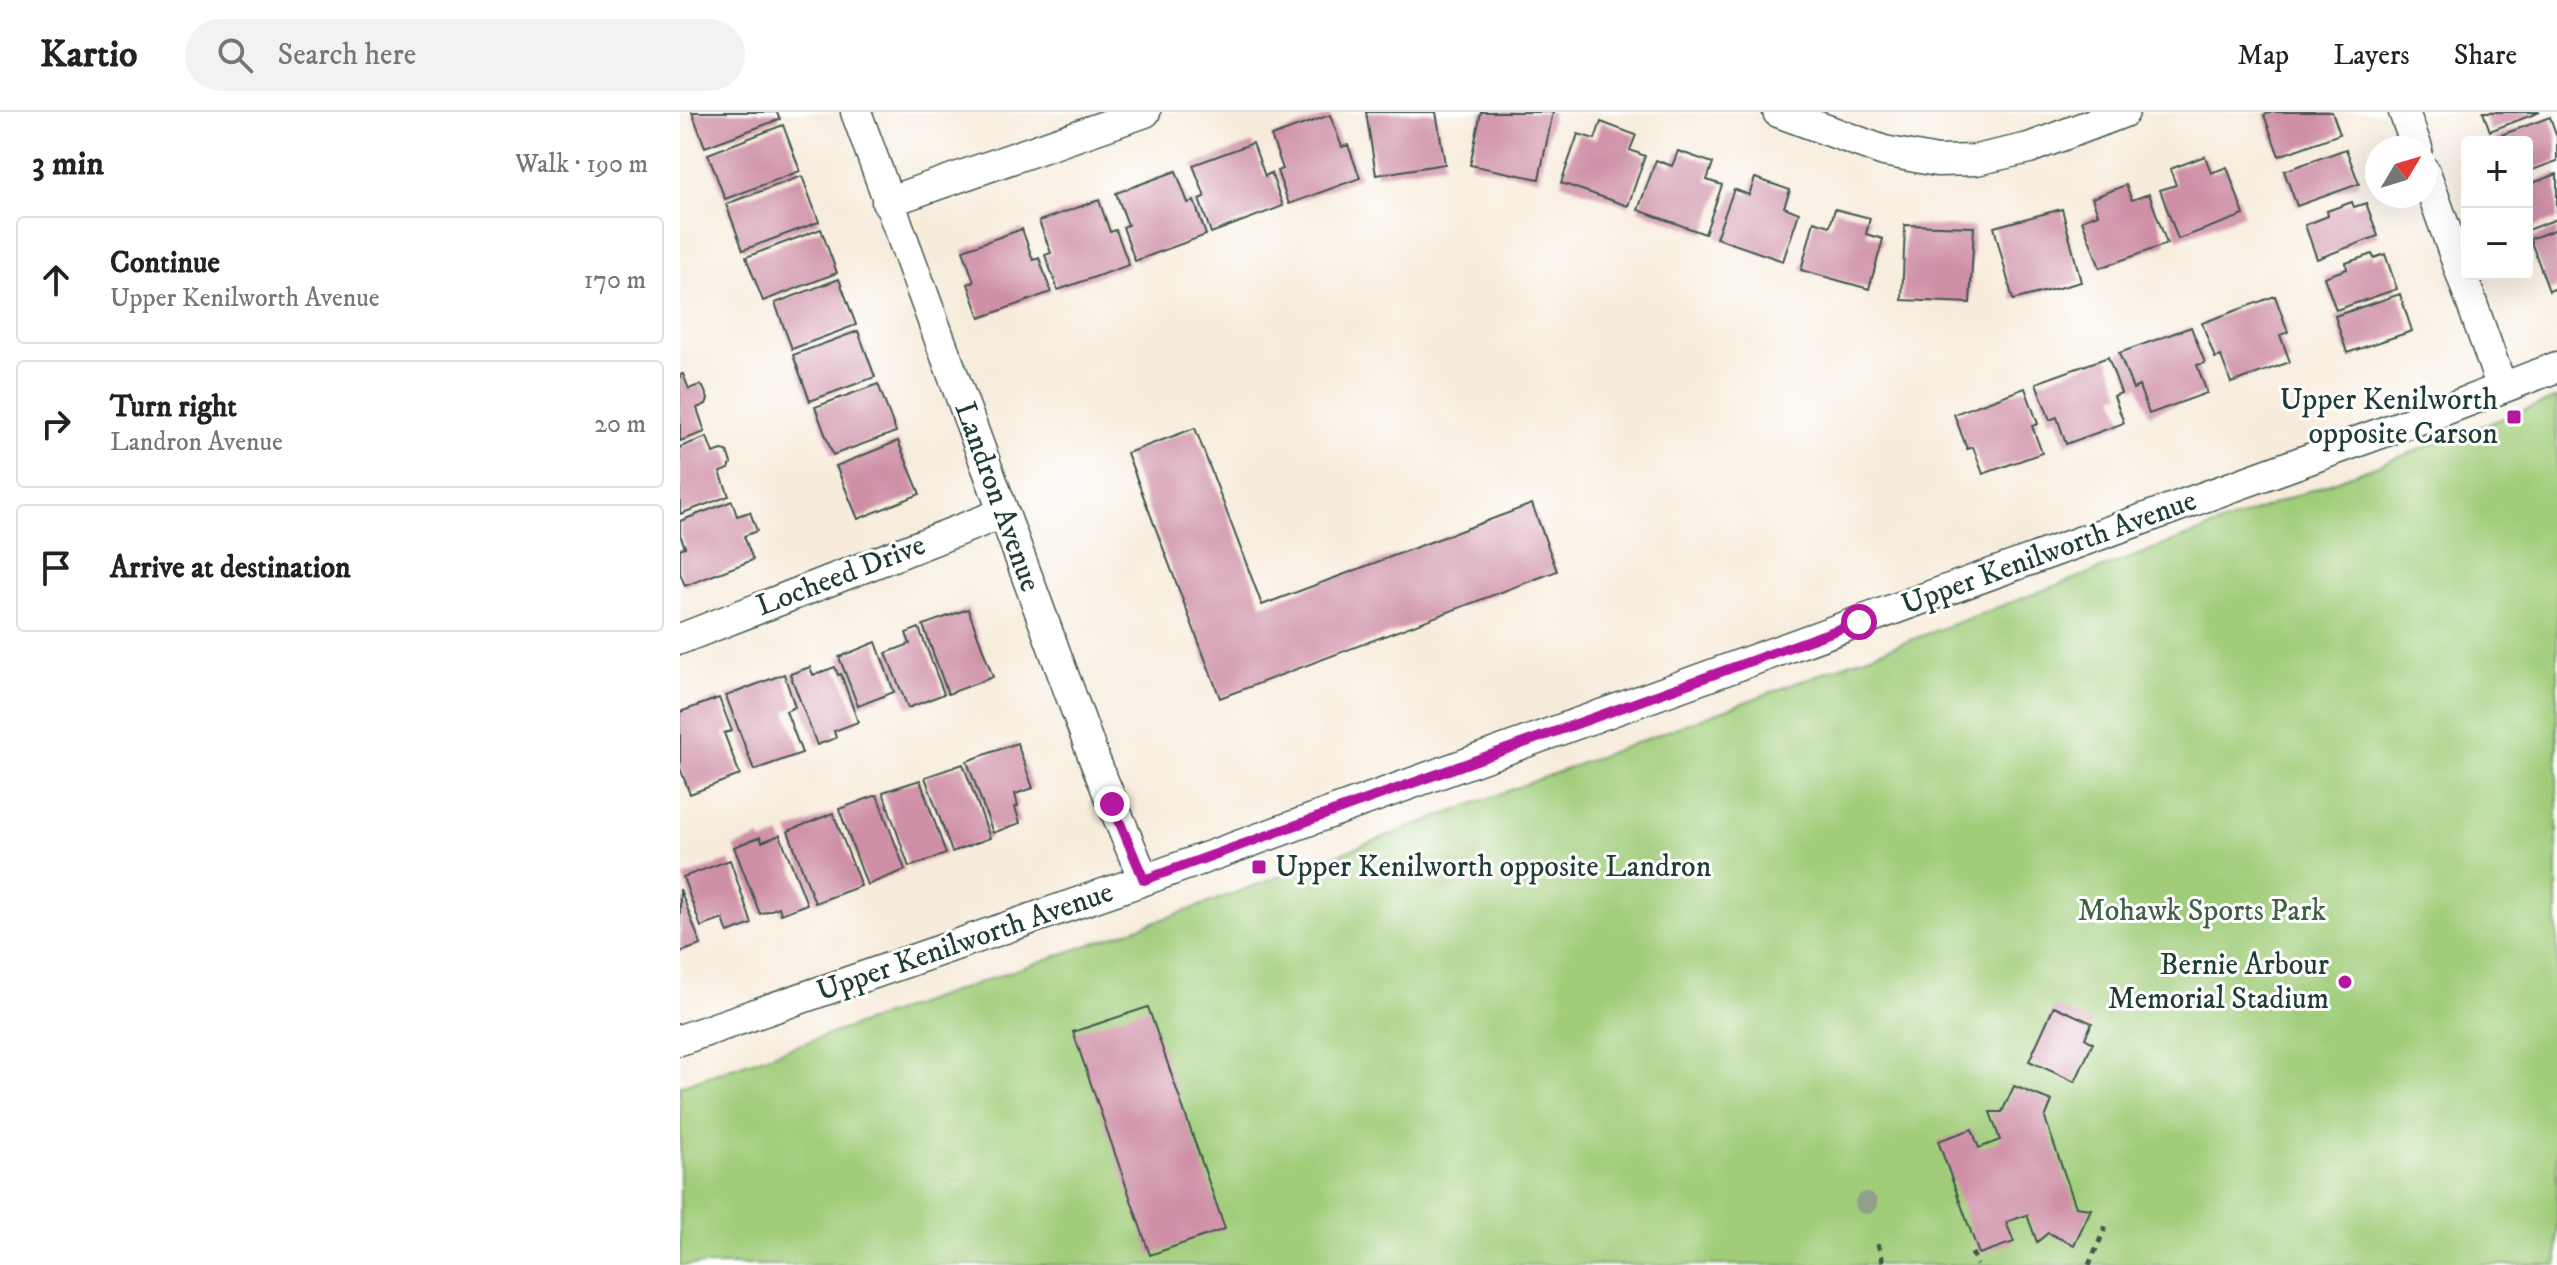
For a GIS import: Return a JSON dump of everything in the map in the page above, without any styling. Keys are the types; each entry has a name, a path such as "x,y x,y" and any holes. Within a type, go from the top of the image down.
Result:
{"street":[{"name":"Landron Avenue","path":"856,112 1095,761 1144,880"},
{"path":"887,202 1145,112"},
{"path":"1778,112 1816,118 1884,151 1928,160 1960,161 2029,148 2124,112"},
{"path":"2404,112 2413,136"},
{"path":"2437,206 2502,388"},
{"name":"Upper Kenilworth Avenue","path":"680,1040 1144,880 2557,367"},
{"name":"Locheed Drive","path":"680,639 1003,513"}],"path":[{"path":"2089,1265 2107,1224"},
{"path":"1878,1244 1884,1265"},
{"path":"1972,1253 1977,1265"}],"green space":[{"name":"Mohawk Sports Park","path":"2557,398 2557,1265 680,1265 680,1086 1192,909"}],"building":[{"path":"692,112 777,112 780,119 705,147"},
{"path":"1366,112 1436,112 1445,164 1376,175"},
{"path":"1481,112 1553,112 1539,179 1470,165"},
{"path":"2272,112 2332,112 2340,134 2279,156 2264,115"},
{"path":"2483,112 2540,112 2490,131"},
{"path":"1330,115 1342,147 1348,145 1360,178 1289,204 1277,171 1283,169 1271,136"},
{"path":"2550,117 2557,137 2557,161 2533,170 2533,136 2498,136"},
{"path":"1601,122 1636,135 1630,150 1645,156 1628,206 1561,183 1578,134 1595,139"},
{"path":"783,125 800,171 725,199 708,154"},
{"path":"1253,143 1265,176 1271,173 1283,206 1211,233 1199,199 1205,197 1193,165"},
{"path":"2346,149 2359,184 2297,206 2284,171"},
{"path":"1678,151 1713,163 1707,180 1722,185 1705,234 1638,210 1656,160 1672,166"},
{"path":"2205,156 2211,173 2227,167 2244,215 2178,239 2160,190 2176,185 2170,169"},
{"path":"1176,171 1188,203 1194,201 1206,235 1135,261 1123,227 1128,225 1116,193"},
{"path":"2557,174 2557,219 2533,228 2533,208 2533,183"},
{"path":"802,176 819,222 743,250 726,204"},
{"path":"1755,178 1790,190 1784,207 1799,213 1783,261 1716,238 1734,189 1749,195"},
{"path":"2126,185 2132,200 2149,194 2167,244 2100,268 2082,220 2098,214 2092,198"},
{"path":"1099,200 1110,232 1116,230 1129,265 1058,290 1045,255 1051,253 1039,221"},
{"path":"2352,202 2354,207 2365,203 2378,236 2317,259 2305,225 2328,216 2327,211"},
{"path":"1835,209 1870,218 1866,234 1883,239 1869,289 1801,270 1814,221 1830,226"},
{"path":"2062,209 2081,282 2013,300 1994,227"},
{"path":"1905,225 1974,227 1970,303 1902,300"},
{"path":"821,229 837,273 763,301 746,257"},
{"path":"1022,229 1033,260 1039,258 1051,292 980,318 968,284 974,282 963,250"},
{"path":"2557,229 2557,288 2549,291 2533,247 2533,238"},
{"path":"2372,254 2374,258 2385,254 2397,289 2336,310 2324,277 2347,269 2346,263"},
{"path":"839,279 856,325 792,349 775,303"},
{"path":"2400,294 2412,331 2347,353 2335,316"},
{"path":"2275,296 2288,332 2280,335 2290,362 2231,383 2221,356 2215,358 2202,323"},
{"path":"2191,327 2205,363 2197,365 2207,393 2149,414 2139,386 2133,389 2119,353"},
{"path":"858,331 875,377 810,401 793,355"},
{"path":"2108,357 2121,393 2114,396 2124,423 2066,444 2057,417 2050,420 2036,383"},
{"path":"683,374 689,389 699,385 703,387 708,399 706,404 697,408 705,432 680,441 680,375"},
{"path":"878,384 896,432 833,455 815,407"},
{"path":"2025,388 2038,424 2032,426 2042,453 1983,474 1973,447 1967,449 1954,414"},
{"path":"1195,428 1262,605 1532,504 1557,571 1220,698 1127,453"},
{"path":"707,437 713,453 727,451 731,463 729,469 720,472 729,496 680,514 680,447"},
{"path":"898,441 920,494 858,519 836,466"},
{"path":"732,501 737,516 750,512 757,531 744,536 753,560 685,586 680,573 680,549 685,547 680,535 680,521"},
{"path":"968,609 993,677 948,694 923,625"},
{"path":"919,628 944,694 908,708 886,653 910,644 906,633"},
{"path":"876,642 894,692 858,706 839,657"},
{"path":"810,667 813,675 835,667 838,675 841,674 858,722 834,731 836,738 817,745 790,674"},
{"path":"784,674 795,707 786,711 802,753 754,770 726,696"},
{"path":"719,698 732,731 724,733 740,775 690,794 680,768 680,712"},
{"path":"1017,743 1033,788 1015,794 1020,823 993,833 967,761"},
{"path":"963,764 990,838 952,852 925,777"},
{"path":"920,780 946,854 909,867 883,792"},
{"path":"877,795 905,870 867,885 839,809"},
{"path":"833,813 861,886 815,903 788,831"},
{"path":"780,835 807,904 781,914 779,907 760,914 734,847 760,837 762,842"},
{"path":"730,860 752,924 728,933 723,919 701,927 683,877"},
{"path":"680,889 701,945 680,952"},
{"path":"2054,1006 2092,1023 2085,1038 2093,1043 2075,1082 2029,1061"},
{"path":"1148,1007 1225,1229 1150,1255 1073,1032"},
{"path":"2014,1086 2052,1101 2045,1118 2076,1207 2091,1209 2074,1245 2048,1233 2037,1242 2027,1215 2006,1222 2014,1242 1979,1254 1938,1141 1972,1129 1979,1148 2000,1140 1990,1112 2002,1112"}],"place":[{"name":"Upper Kenilworth opposite Carson","path":"2514,417"},
{"name":"Upper Kenilworth opposite Landron","path":"1259,867"},
{"name":"Bernie Arbour Memorial Stadium","path":"2345,982"}],"route":[{"path":"1112,804 1144,880 1859,622"}]}
